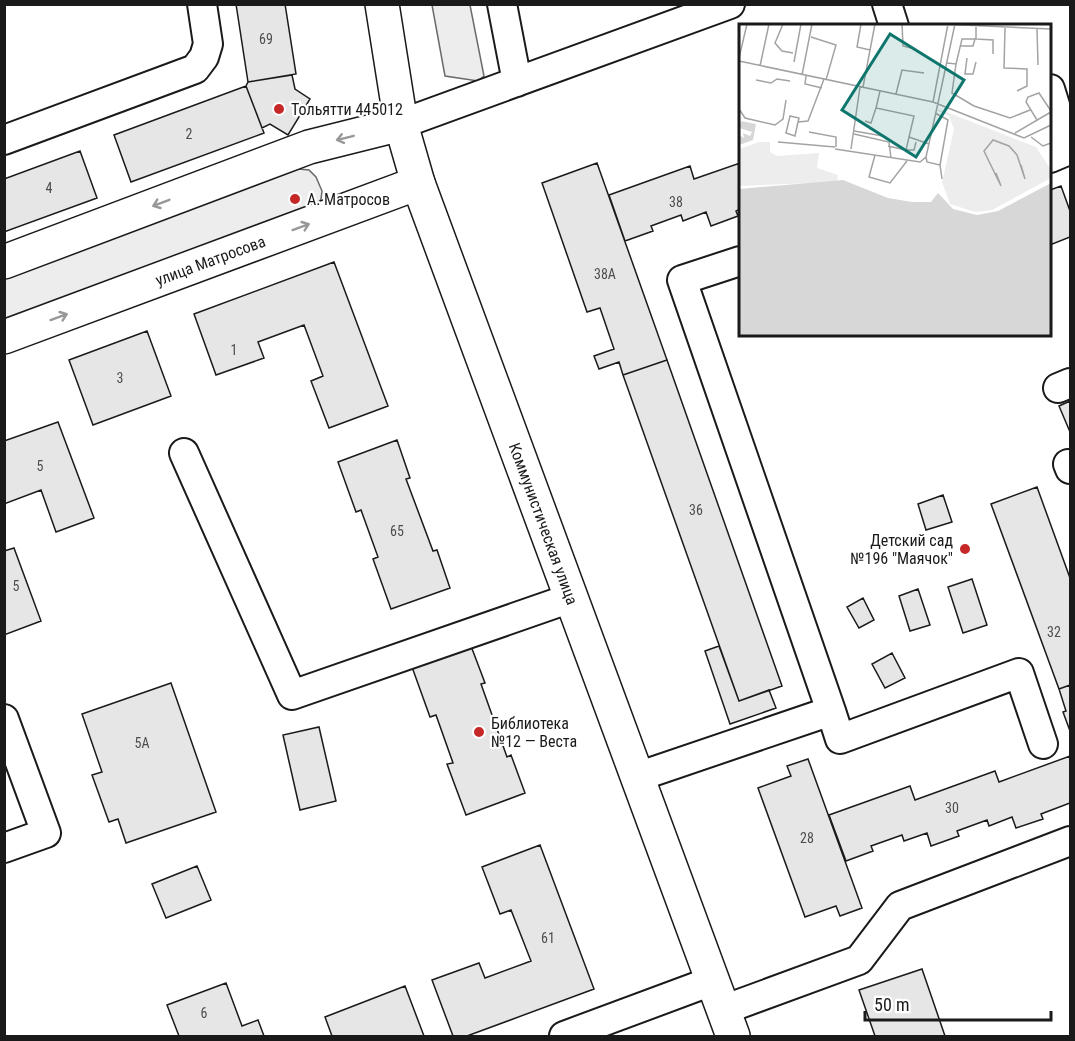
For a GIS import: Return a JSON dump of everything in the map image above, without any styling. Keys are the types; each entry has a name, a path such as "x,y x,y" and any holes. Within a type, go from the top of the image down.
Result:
{"main road":[{"name":"Коммунистическая улица","path":"382,4 402,124 418,183 722,1009"},
{"path":"4,262 309,147 402,124"},
{"name":"улица Матросова","path":"4,337 418,183"}],"street":[{"path":"4,140 195,69 204,57 208,44 202,4"},
{"path":"502,4 517,82"},
{"path":"402,124 730,4"},
{"path":"887,4 893,24"},
{"path":"1051,94 1063,154"},
{"path":"739,262 682,280 840,739 1019,673 1043,744"},
{"path":"184,453 292,694 571,598"},
{"path":"637,777 831,711"},
{"path":"4,719 46,833 4,848"},
{"path":"564,1036 722,1009 859,960 900,906 1071,841"}],"shaded area":[{"path":"432,5 470,5 484,76 478,81 445,76"},
{"path":"299,169 309,170 316,177 322,191 316,208 5,324 5,276"}],"building":[{"path":"236,4 285,4 296,74 248,82"},
{"path":"292,75 295,89 310,99 288,135 270,124 262,128 246,86 248,82"},
{"path":"246,86 264,133 131,182 114,135"},
{"path":"80,151 97,198 4,232 4,179"},
{"path":"597,163 667,360 623,375 619,362 599,369 594,356 614,349 600,308 587,312 542,183"},
{"path":"739,163 739,210 736,211 738,216 711,226 706,212 683,221 681,215 651,226 653,231 625,241 609,195 690,166 694,179"},
{"path":"1061,186 1070,211 1070,237 1051,245 1051,190"},
{"path":"334,262 388,406 329,428 311,381 323,376 304,325 258,342 264,358 216,375 194,314"},
{"path":"147,331 171,396 93,425 69,360"},
{"path":"667,360 782,686 739,701 623,375"},
{"path":"1070,401 1070,432 1059,406"},
{"path":"58,422 94,518 56,532 41,490 4,504 4,441"},
{"path":"397,440 410,478 406,479 433,551 437,550 450,588 391,609 373,559 378,557 361,510 356,512 338,462"},
{"path":"1037,487 1070,578 1070,685 1059,689 991,504"},
{"path":"943,495 952,522 926,530 918,504"},
{"path":"14,548 41,621 4,635 4,551"},
{"path":"972,579 987,625 963,633 948,587"},
{"path":"918,589 930,625 910,631 899,596"},
{"path":"863,598 874,620 859,628 847,607"},
{"path":"471,646 485,683 481,684 507,757 511,755 525,793 466,815 447,764 453,763 436,715 430,717 412,667"},
{"path":"719,646 739,701 769,690 776,708 730,724 705,651"},
{"path":"892,653 905,678 885,688 872,664"},
{"path":"171,683 216,812 126,843 118,819 109,822 92,775 102,772 82,714"},
{"path":"1070,685 1070,731 1063,712 1066,711 1059,689"},
{"path":"319,727 336,801 300,810 283,735"},
{"path":"1070,756 1070,803 1041,814 1043,819 1016,828 1012,817 989,826 987,820 957,831 959,836 931,846 927,833 904,841 902,835 871,846 873,851 846,861 829,815 910,786 915,800 995,771 999,782"},
{"path":"808,759 862,908 840,916 836,906 805,917 758,788 791,776 787,766"},
{"path":"540,845 594,989 467,1036 453,1036 432,980 479,963 485,978 531,961 511,910 500,914 482,867"},
{"path":"197,866 211,900 166,918 152,884"},
{"path":"922,969 945,1036 875,1036 859,990"},
{"path":"226,983 242,1026 258,1020 264,1036 179,1036 167,1005"},
{"path":"405,986 424,1036 332,1036 325,1017"}],"place":[{"name":"Тольятти 445012","path":"279,109"},
{"name":"А. Матросов","path":"295,199"},
{"name":"Детский сад №196 \"Маячок\"","path":"965,549"},
{"name":"Библиотека №12 — Веста","path":"479,732"}]}
